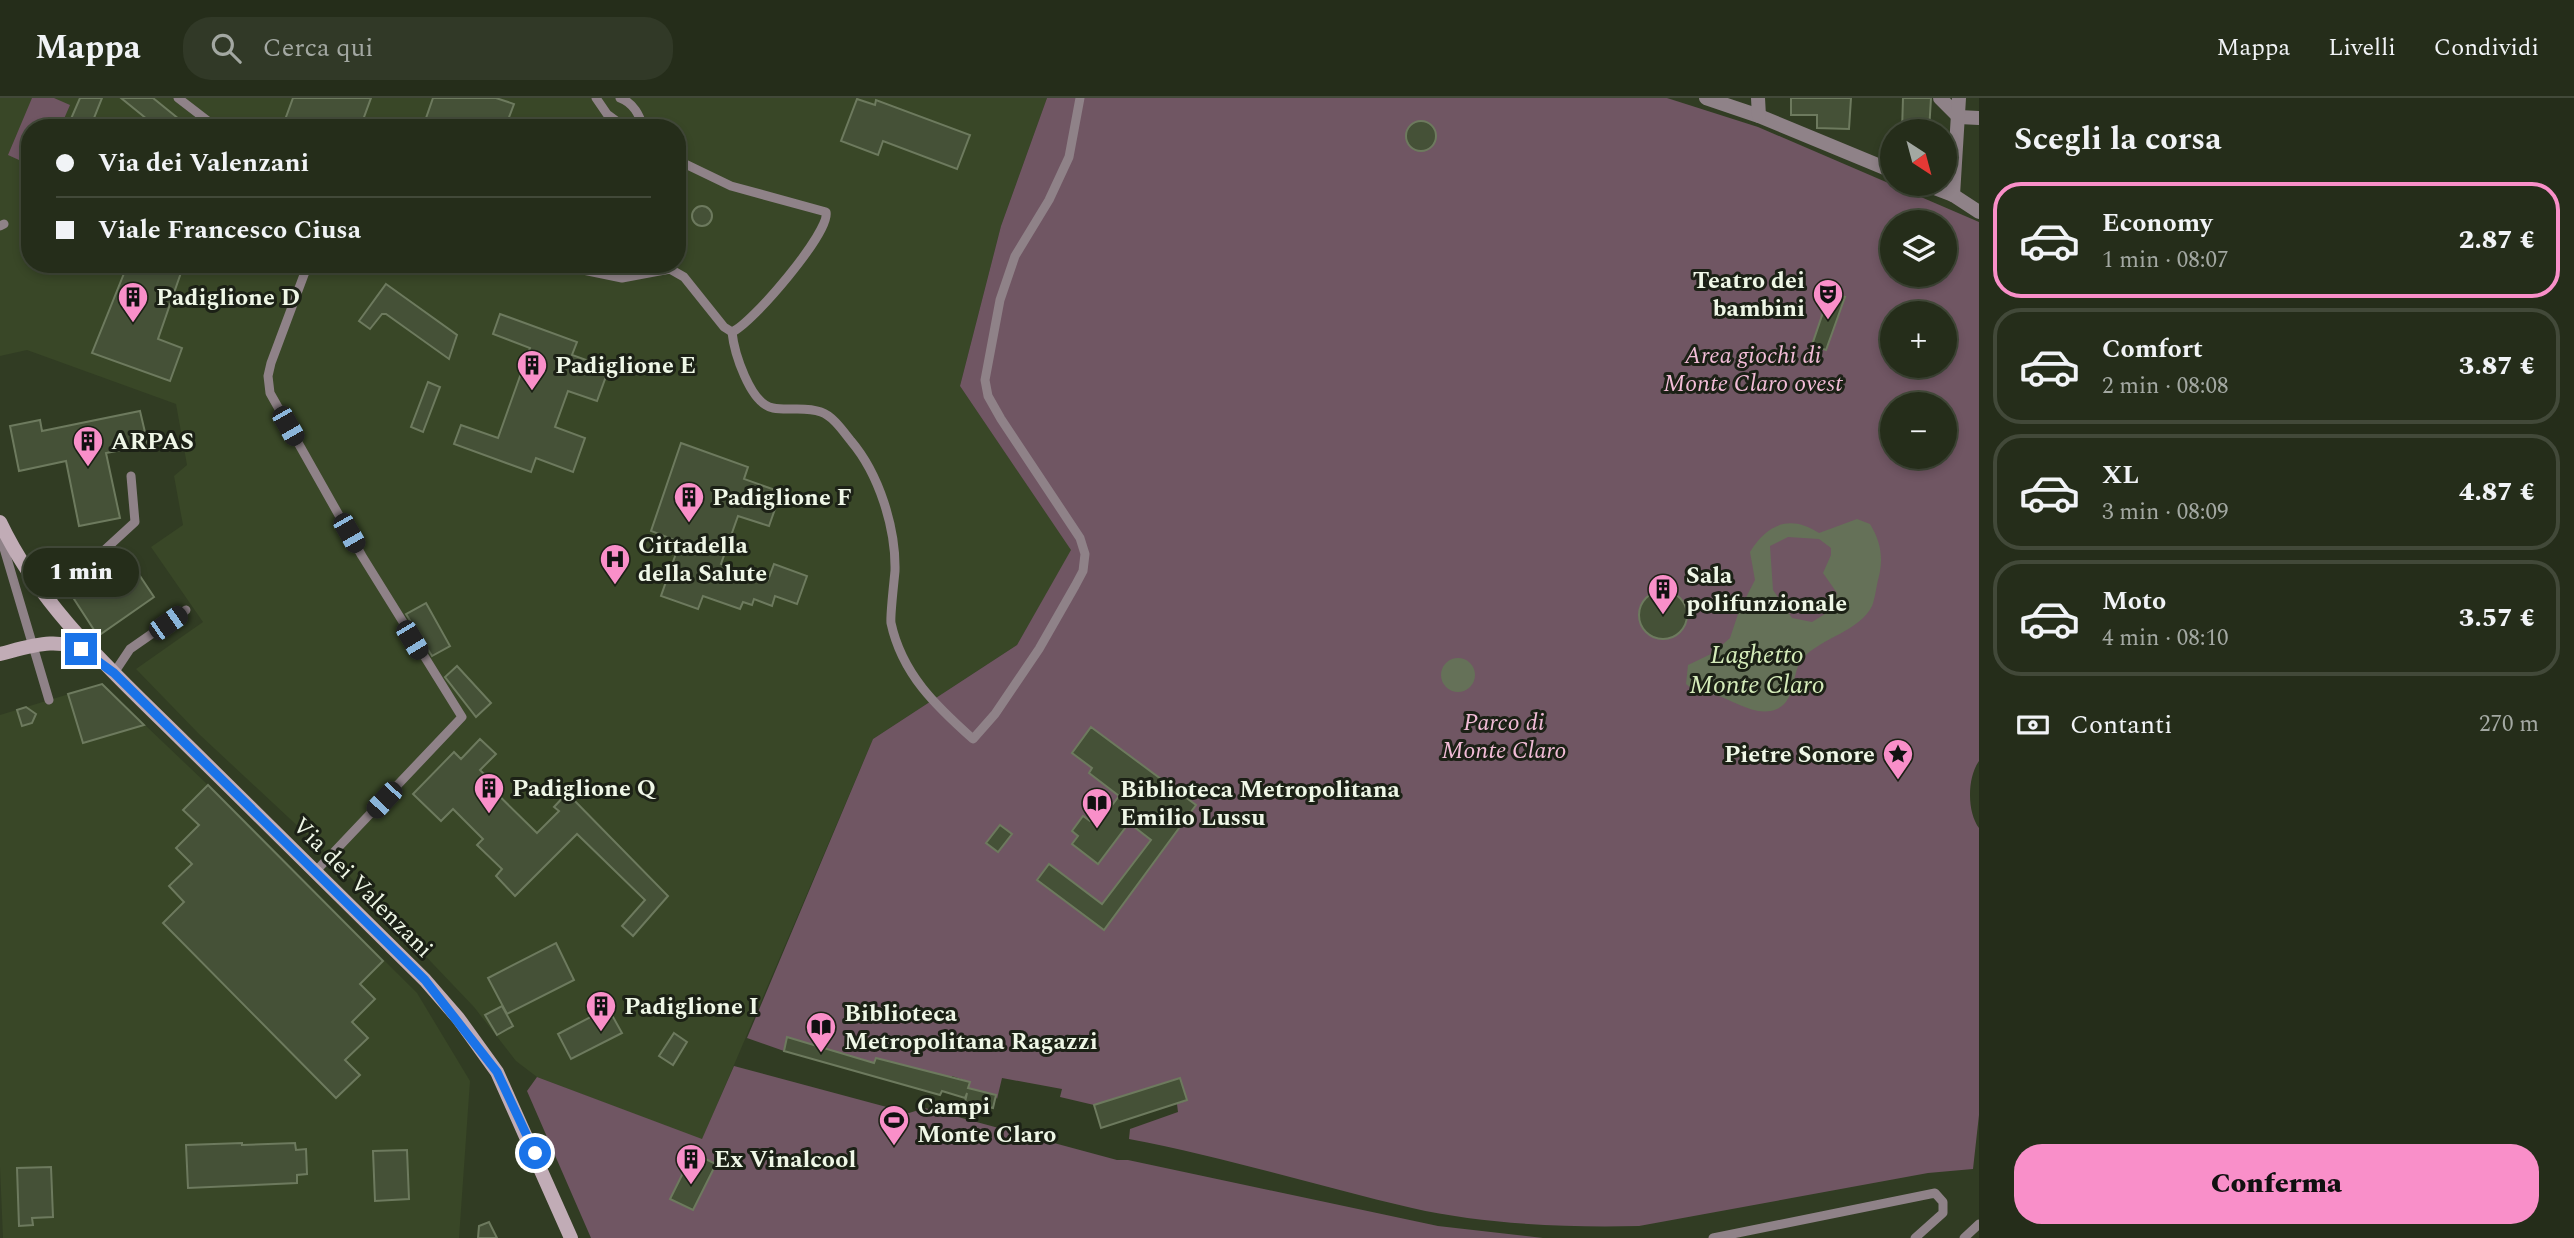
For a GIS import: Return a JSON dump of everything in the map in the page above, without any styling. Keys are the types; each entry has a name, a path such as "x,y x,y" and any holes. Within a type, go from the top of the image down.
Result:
{"street":[{"path":"1706,98 1759,116 1880,166"},
{"path":"1758,98 1759,116"},
{"path":"1940,98 1959,117 1979,118"},
{"path":"1957,143 1959,98"},
{"path":"1955,196 1979,212"},
{"name":"Via dei Valenzani","path":"0,522 58,614 114,673 425,980 480,1047 516,1109 571,1238"},
{"path":"0,654 51,643 73,644 114,673"}],"lane":[{"path":"178,98 205,119"},
{"path":"596,98 614,119"},
{"path":"620,98 627,100 641,119"},
{"path":"677,273 684,277 723,327 732,332 739,362 764,404 773,408 808,408 824,413 863,455 882,500 894,548 894,603 890,620 898,646 918,685 933,703 973,739 995,714 1039,649 1083,570 1085,554 1080,538 1001,419 988,396 985,380 1000,300 1015,256 1049,200 1069,157 1080,98"},
{"path":"686,164 731,186 826,212 825,226 796,265 754,314 732,332"},
{"path":"305,273 271,363 268,376 270,393 362,556 462,717 315,872"},
{"path":"598,273 622,278 649,273"},
{"path":"48,601 135,522 131,476"},
{"path":"0,535 49,700"},
{"path":"114,673 130,649 186,610"},
{"path":"1713,1238 1935,1193 1943,1202 1943,1213 1915,1238"},
{"path":"1964,1238 1979,1224"}],"shaded area":[{"name":"Cittadella della Salute","path":"0,98 1047,98 1001,226 960,386 1072,550 1017,645 873,739 702,1140 537,1077 516,1061 474,1007 334,860 200,735 136,669 203,622 151,547 183,525 174,476 187,465 176,404 27,350 0,356"},
{"path":"102,684 208,785 417,993 470,1081 459,1238 3,1238 0,1167 0,715"}],"green space":[{"path":"32,98 54,98 70,105 64,119 23,119"},
{"name":"Parco di Monte Claro","path":"1047,98 1667,98 1758,127 1880,179 1880,196 1919,196 1951,210 1880,210 1880,287 1957,287 1957,213 1979,222 1979,761 1972,776 1970,795 1972,813 1979,828 1979,1115 1973,1169 1928,1173 1639,1226 1554,1225 1467,1218 1412,1208 1200,1154 1129,1139 1130,1129 1178,1112 1177,1104 1187,1100 1179,1078 1094,1105 1060,1097 1062,1089 1002,1078 997,1099 995,1095 968,1088 970,1082 952,1076 951,1079 876,1058 874,1063 788,1038 784,1051 747,1038 873,739 1017,645 1071,550 960,386 1001,226"},
{"path":"21,124 21,161 8,155"},
{"name":"Campi Monte Claro","path":"734,1066 909,1113 925,1108 1117,1160 1128,1160 1438,1226 1543,1238 591,1238 527,1091 537,1077 702,1139"}],"water":[{"name":"Laghetto Monte Claro","path":"1857,519 1870,524 1879,544 1881,565 1873,603 1866,615 1803,658 1788,699 1777,709 1753,710 1686,684 1688,665 1713,653 1730,638 1739,611 1755,580 1750,552 1757,542 1772,529 1789,523 1808,527 1819,533","holes":["1788,537 1819,539 1831,548 1831,555 1823,573 1837,593 1828,612 1812,622 1792,618 1773,590 1770,546"]},
{"path":"1458,658 1470,663 1475,675 1470,687 1458,692 1446,687 1441,675 1446,663"}],"building":[{"path":"80,98 102,98 94,119 71,119"},
{"path":"121,98 153,98 179,119 147,119"},
{"path":"293,98 371,98 363,119 285,119"},
{"path":"433,98 496,98 514,104 508,119 426,119"},
{"path":"1791,98 1851,98 1849,129 1817,128 1817,115 1791,115"},
{"path":"1903,98 1931,98 1930,119 1902,119"},
{"path":"857,99 875,105 876,100 970,135 957,169 883,141 878,155 841,141"},
{"path":"1421,121 1427,122 1435,130 1435,142 1427,150 1421,151 1415,150 1407,142 1406,136 1407,130 1415,122"},
{"path":"698,206 706,206 712,216 706,226 698,226 692,220 692,212"},
{"name":"Padiglione D","path":"124,273 181,273 158,339 182,348 170,381 92,353"},
{"path":"386,284 457,335 449,359 386,314 382,314 370,329 359,321"},
{"name":"Teatro dei bambini","path":"1830,292 1845,297 1826,350 1812,345"},
{"name":"Padiglione E","path":"500,314 577,342 572,355 609,368 597,401 568,391 555,427 585,438 573,472 536,458 531,472 454,444 461,425 498,438 530,348 493,334"},
{"path":"428,382 440,387 423,432 411,427"},
{"name":"ARPAS","path":"140,411 148,445 106,453 120,518 79,526 66,461 19,471 10,426 40,420 42,431"},
{"name":"Padiglione F","path":"681,443 748,467 744,479 781,492 769,526 738,516 721,564 768,580 774,564 807,576 797,604 775,596 772,606 754,599 752,605 743,602 740,609 703,596 698,609 661,596 680,542 651,531"},
{"path":"130,561 154,597 98,636 74,599"},
{"name":"Sala polifunzionale","path":"1663,591 1680,598 1687,615 1680,632 1663,639 1646,632 1639,615 1646,598"},
{"path":"426,603 450,646 432,656 406,614"},
{"path":"457,666 491,703 476,717 445,677"},
{"path":"102,684 144,725 83,743 68,694"},
{"path":"26,707 36,714 32,723 22,726 17,710"},
{"name":"Biblioteca Metropolitana Emilio Lussu","path":"1091,727 1196,805 1104,930 1037,880 1049,864 1102,904 1151,840 1129,823 1098,864 1072,844 1078,836 1072,831 1083,816 1090,821 1097,812 1103,817 1119,796 1089,773 1092,768 1072,753"},
{"name":"Padiglione Q","path":"480,739 496,754 480,770 487,777 484,781 537,833 559,811 554,807 567,793 668,896 633,936 622,926 645,900 577,834 515,896 496,876 502,869 477,845 483,839 453,809 441,821 413,794 454,752 461,759"},
{"path":"208,785 383,961 360,984 375,999 352,1022 368,1038 345,1060 360,1075 336,1098 163,923 184,902 169,886 192,864 176,848 199,825 183,810"},
{"path":"1000,825 1012,834 998,852 986,843"},
{"path":"556,943 574,980 507,1014 488,978"},
{"path":"502,1006 513,1026 497,1035 485,1015"},
{"name":"Padiglione I","path":"608,1008 622,1033 571,1059 558,1034"},
{"path":"674,1033 687,1042 673,1065 659,1056"},
{"path":"787,1037 874,1063 876,1058 970,1082 968,1088 996,1095 993,1108 965,1102 967,1093 965,1098 942,1091 940,1095 784,1051"},
{"path":"1180,1078 1187,1100 1101,1128 1094,1105"},
{"path":"295,1143 296,1150 306,1149 307,1174 297,1175 297,1183 188,1188 186,1145"},
{"path":"407,1150 409,1199 375,1201 373,1151"},
{"name":"Ex Vinalcool","path":"693,1153 716,1164 693,1210 670,1199"},
{"path":"51,1167 53,1217 32,1218 33,1225 19,1226 17,1168"},
{"path":"489,1222 497,1238 478,1238 479,1226"}],"place":[{"name":"Teatro dei bambini","path":"1828,321"},
{"name":"Padiglione D","path":"133,324"},
{"name":"Padiglione E","path":"532,392"},
{"name":"ARPAS","path":"88,468"},
{"name":"Padiglione F","path":"689,524"},
{"name":"Cittadella della Salute","path":"615,586"},
{"name":"Sala polifunzionale","path":"1663,616"},
{"name":"Pietre Sonore","path":"1898,781"},
{"name":"Padiglione Q","path":"489,815"},
{"name":"Biblioteca Metropolitana Emilio Lussu","path":"1097,830"},
{"name":"Padiglione I","path":"601,1033"},
{"name":"Biblioteca Metropolitana Ragazzi","path":"821,1054"},
{"name":"Campi Monte Claro","path":"894,1147"},
{"name":"Ex Vinalcool","path":"691,1186"}],"route":[{"path":"81,649 114,673 425,980 458,1018 497,1072 535,1153"}],"park label":[{"name":"Area giochi di Monte Claro ovest","path":"1753,369"}]}
